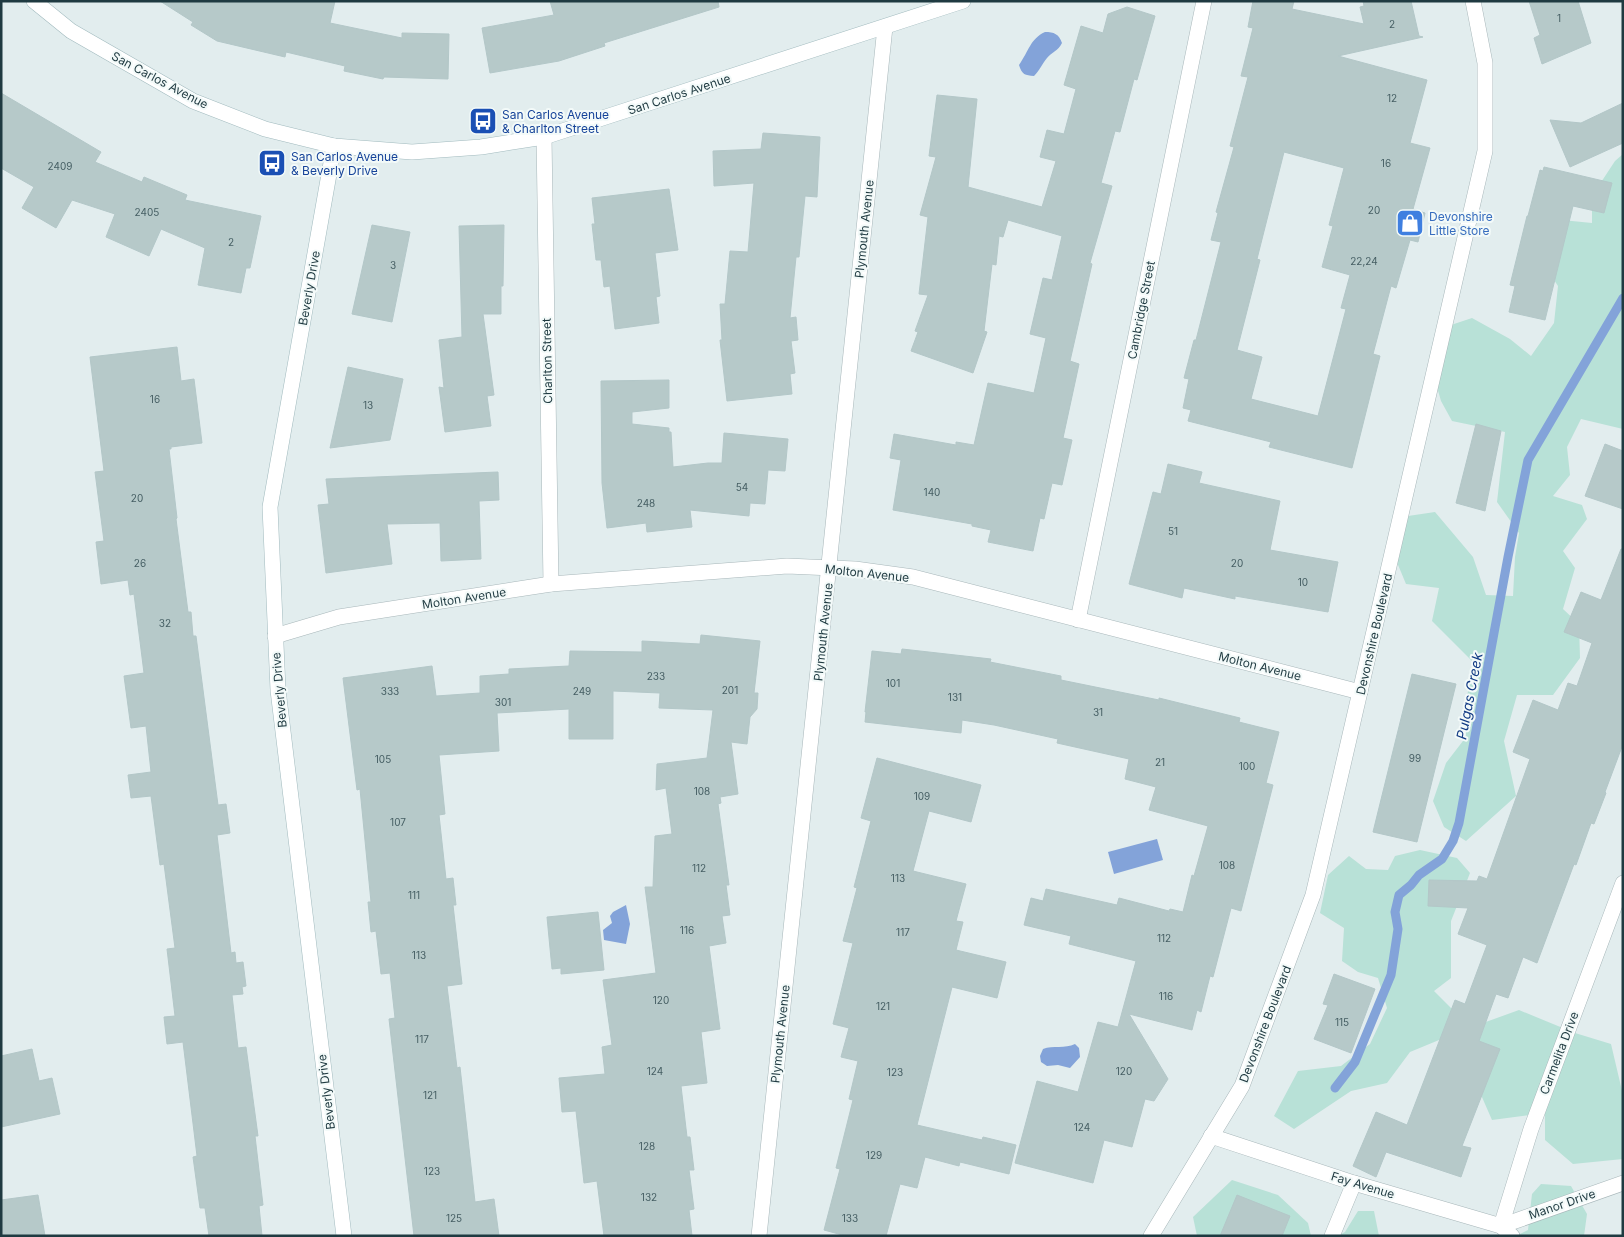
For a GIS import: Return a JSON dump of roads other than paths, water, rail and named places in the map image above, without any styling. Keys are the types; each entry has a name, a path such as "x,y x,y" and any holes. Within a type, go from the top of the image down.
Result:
{"street":[{"name":"San Carlos Avenue","path":"34,1 71,31 193,101 265,129 334,146 412,152 481,147 544,137 885,28 963,1"},
{"name":"Cambridge Street","path":"1078,620 1204,1"},
{"name":"Devonshire Boulevard","path":"1151,1236 1242,1086 1313,895 1486,152 1485,63 1473,1"},
{"name":"Plymouth Avenue","path":"759,1236 885,28"},
{"name":"Charlton Street","path":"544,137 551,584"},
{"name":"Beverly Drive","path":"334,146 270,507 278,690 344,1236"},
{"name":"Molton Avenue","path":"275,636 339,617 551,584 788,566 855,569 913,577 1360,692"},
{"name":"Carmelita Drive","path":"1507,1231 1531,1129 1623,883"},
{"name":"Fay Avenue","path":"1211,1136 1507,1231"},
{"path":"1332,1236 1354,1183"},
{"name":"Manor Drive","path":"1507,1231 1623,1183"}],"water":[{"path":"1045,32 1056,34 1062,43 1047,58 1034,76 1024,74 1019,65 1036,38"},
{"path":"1157,839 1163,860 1114,874 1108,852"},
{"path":"626,905 630,924 626,944 604,940 603,930 612,923 610,916 613,912"},
{"path":"1075,1044 1079,1048 1080,1057 1070,1068 1058,1065 1047,1066 1041,1062 1040,1056 1043,1049"}],"waterway":[{"name":"Pulgas Creek","path":"1335,1088 1355,1062 1391,975 1398,929 1395,912 1399,895 1419,875 1442,859 1453,841 1459,823 1508,557 1528,460 1623,298"}],"place":[{"name":"San Carlos Avenue & Charlton Street","path":"483,121"},
{"name":"San Carlos Avenue & Beverly Drive","path":"272,163"},
{"name":"Devonshire Little Store","path":"1410,223"}]}
